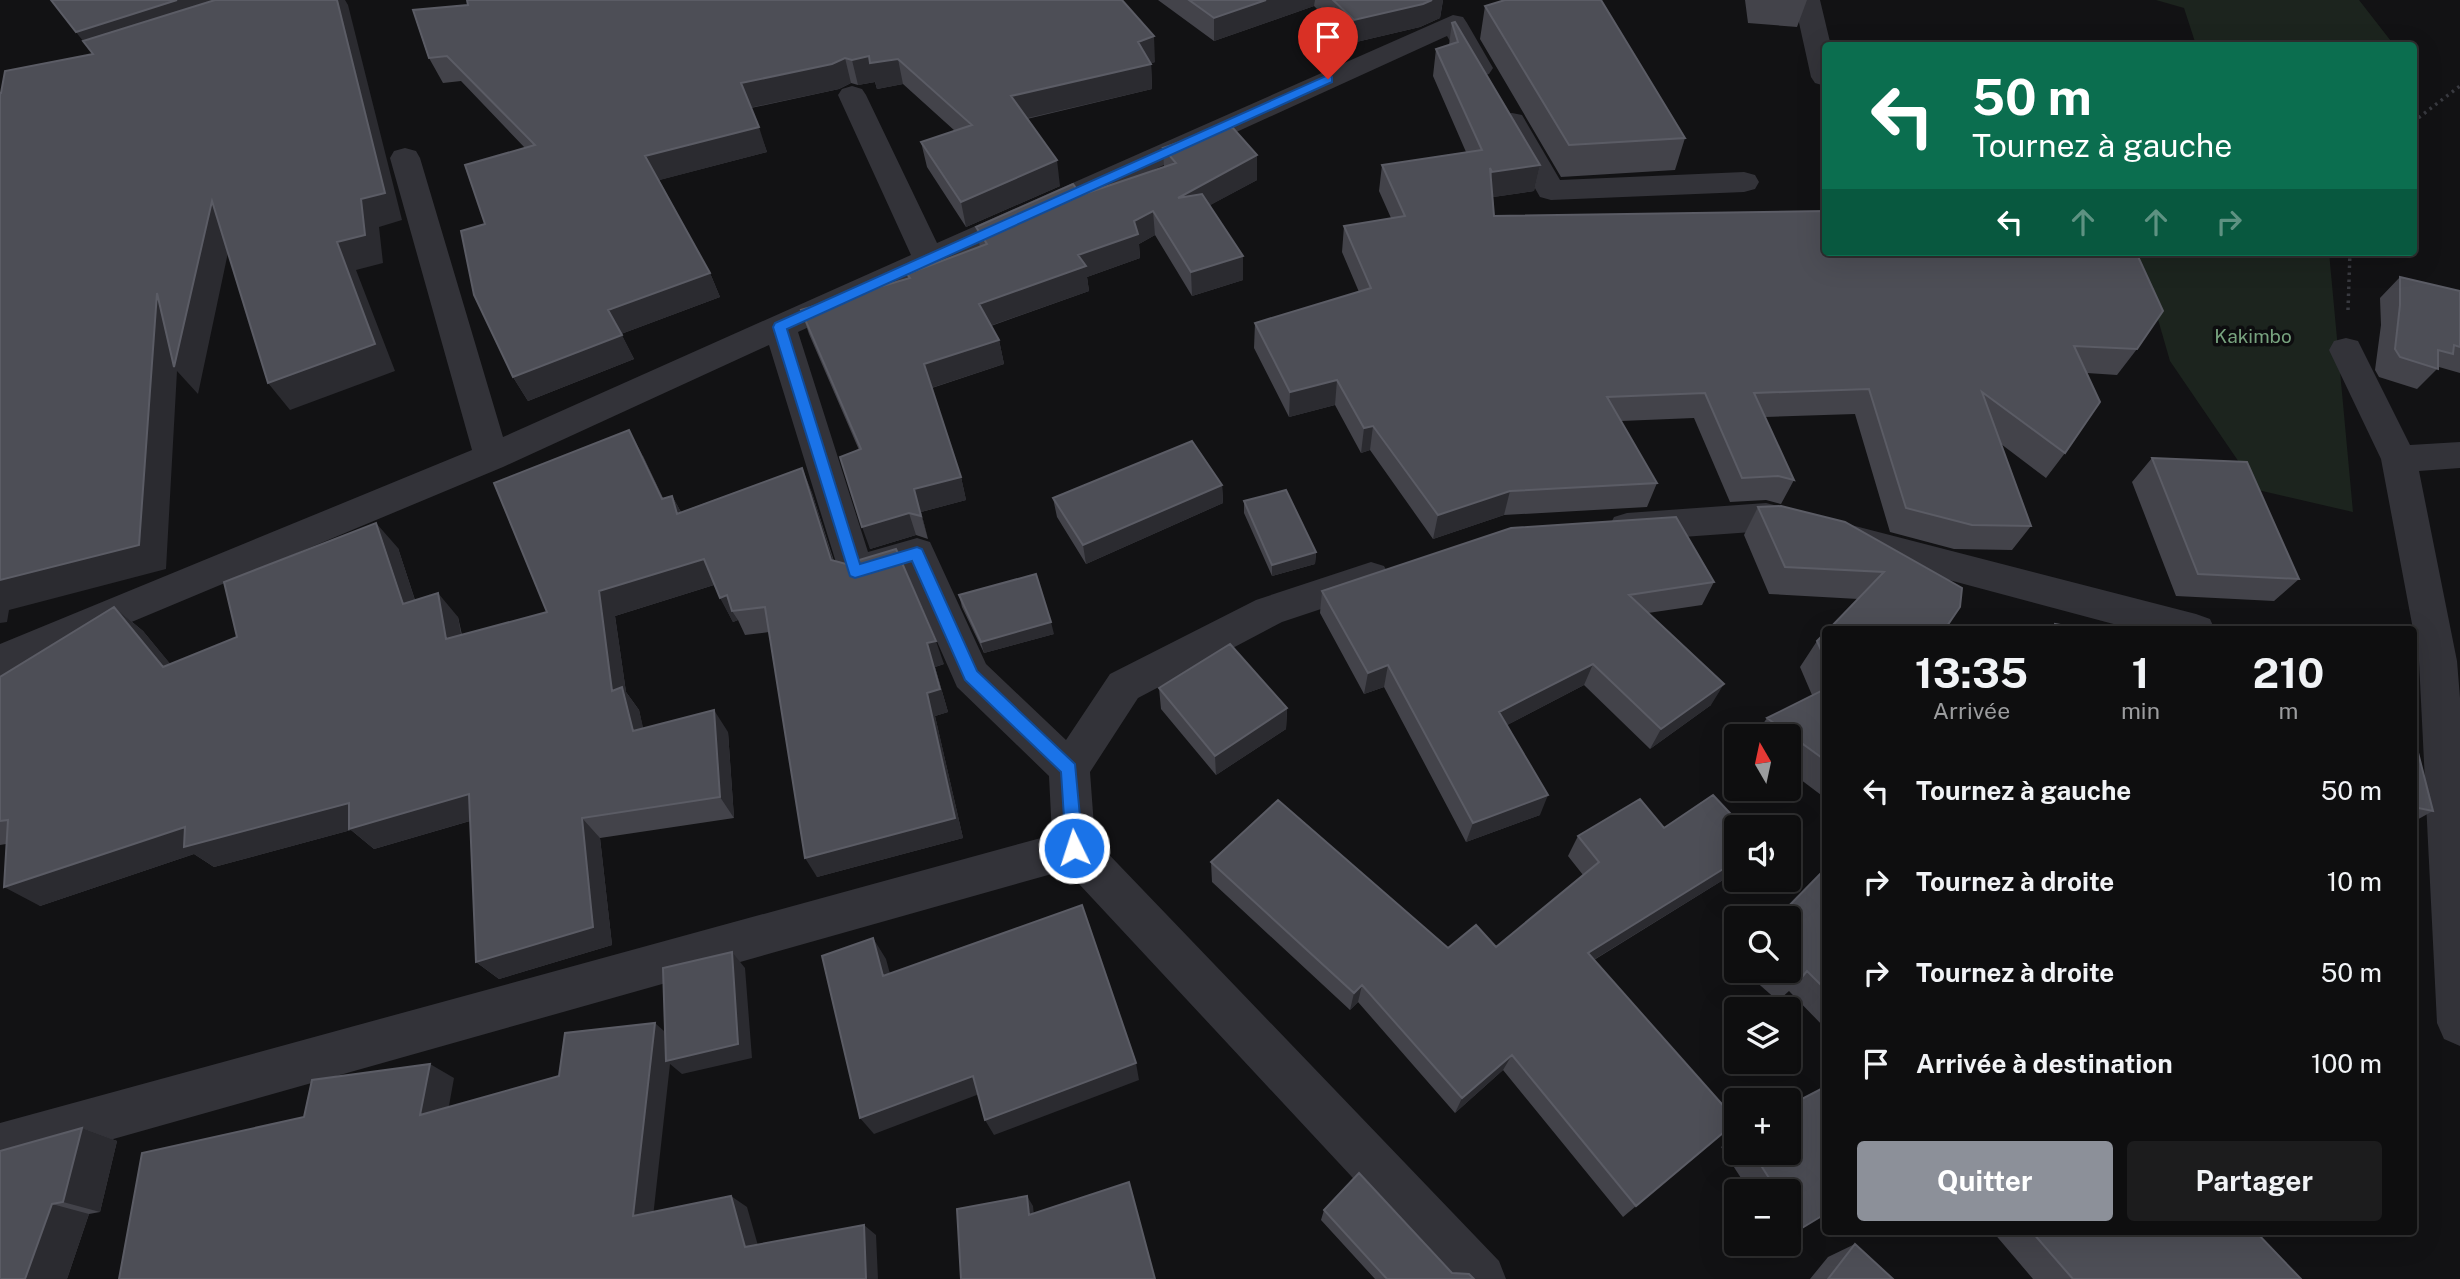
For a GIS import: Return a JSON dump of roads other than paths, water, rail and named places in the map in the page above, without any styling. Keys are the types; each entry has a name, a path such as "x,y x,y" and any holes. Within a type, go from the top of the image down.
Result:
{"street":[{"path":"1807,0 1822,50"},
{"path":"0,661 491,457 1453,23 1551,190 1744,181"},
{"path":"852,95 929,259"},
{"path":"405,158 491,457"},
{"path":"780,327 855,571 917,553 971,675 1069,769"},
{"path":"2346,350 2399,459 2437,663 2460,1023"},
{"path":"2399,459 2460,455"},
{"path":"1587,529 1766,517 2181,626"},
{"path":"1399,568 1269,611 1124,686 1069,769 1074,848 1481,1279"},
{"path":"0,1147 1074,848"}],"park label":[{"name":"Kakimbo","path":"2253,336"}]}
